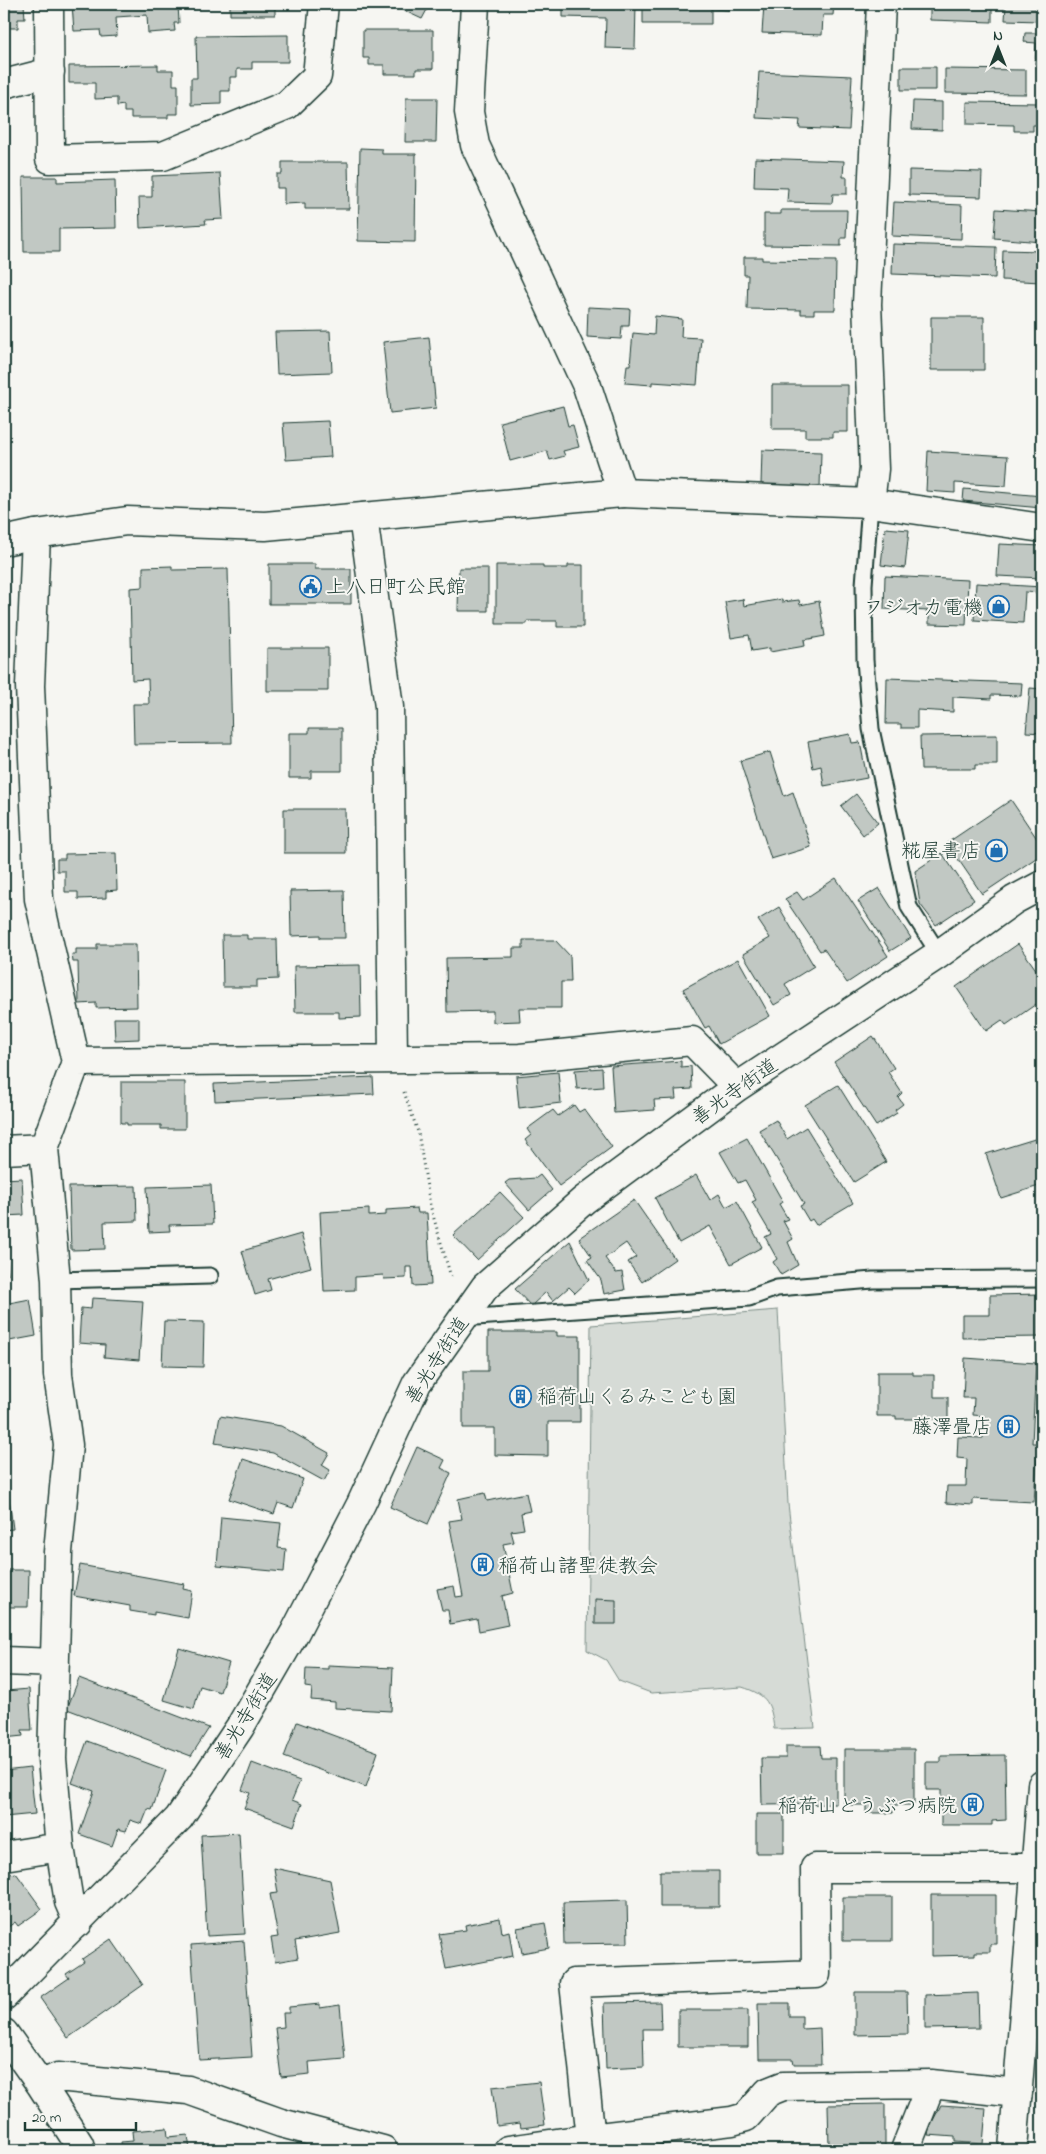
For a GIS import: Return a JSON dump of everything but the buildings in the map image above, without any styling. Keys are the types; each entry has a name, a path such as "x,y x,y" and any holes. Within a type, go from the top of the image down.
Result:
{"street":[{"path":"49,4 50,159 163,156 286,105 317,76 324,4"},
{"path":"474,4 469,112 475,145 586,386 622,493"},
{"path":"870,503 874,469 867,304 881,4"},
{"path":"4,84 50,72"},
{"path":"4,541 36,534 127,521 265,526 622,493 870,503 1042,528"},
{"path":"363,517 389,707 393,1058"},
{"path":"36,534 30,686 39,899 76,1062 44,1148 56,1280 58,1375 68,1445 58,1552 52,1759 60,1847 69,1902 78,1923"},
{"name":"善光寺街道","path":"4,1996 78,1923 179,1818 240,1727 295,1632 349,1527 417,1383 485,1287 584,1200 737,1087 939,954 1014,900 1042,885"},
{"path":"76,1062 520,1058 692,1041 737,1087"},
{"path":"4,1150 44,1148"},
{"path":"4,1661 55,1663"},
{"path":"1013,2150 1042,1785"},
{"path":"4,1856 60,1847"},
{"path":"590,2138 574,1983 816,1974 815,1868 1035,1868"},
{"path":"4,2033 41,2085 81,2150"},
{"path":"41,2085 58,2077 188,2090 281,2122 383,2150"},
{"path":"508,2150 732,2121 746,2117 768,2092 783,2086 931,2084 1018,2093"},
{"path":"905,2150 931,2084"}],"lane":[{"path":"870,503 864,585 865,660 871,729 909,907 939,954"},
{"path":"56,1280 210,1276"},
{"path":"462,1318 749,1298 777,1288 873,1280 1042,1279"}],"path":[{"path":"393,1058 418,1132 430,1204 462,1318"}],"shaded area":[{"path":"778,1310 788,1504 815,1728 774,1729 767,1702 758,1693 742,1687 651,1693 619,1681 606,1660 587,1650 591,1325"}],"place":[{"name":"上八日町公民館","path":"310,586"},
{"name":"フジオカ電機","path":"999,607"},
{"name":"糀屋書店","path":"997,850"},
{"name":"稲荷山くるみこども園","path":"521,1396"},
{"name":"藤澤畳店","path":"1008,1426"},
{"name":"稲荷山諸聖徒教会","path":"482,1565"},
{"name":"稲荷山どうぶつ病院","path":"973,1805"}]}
